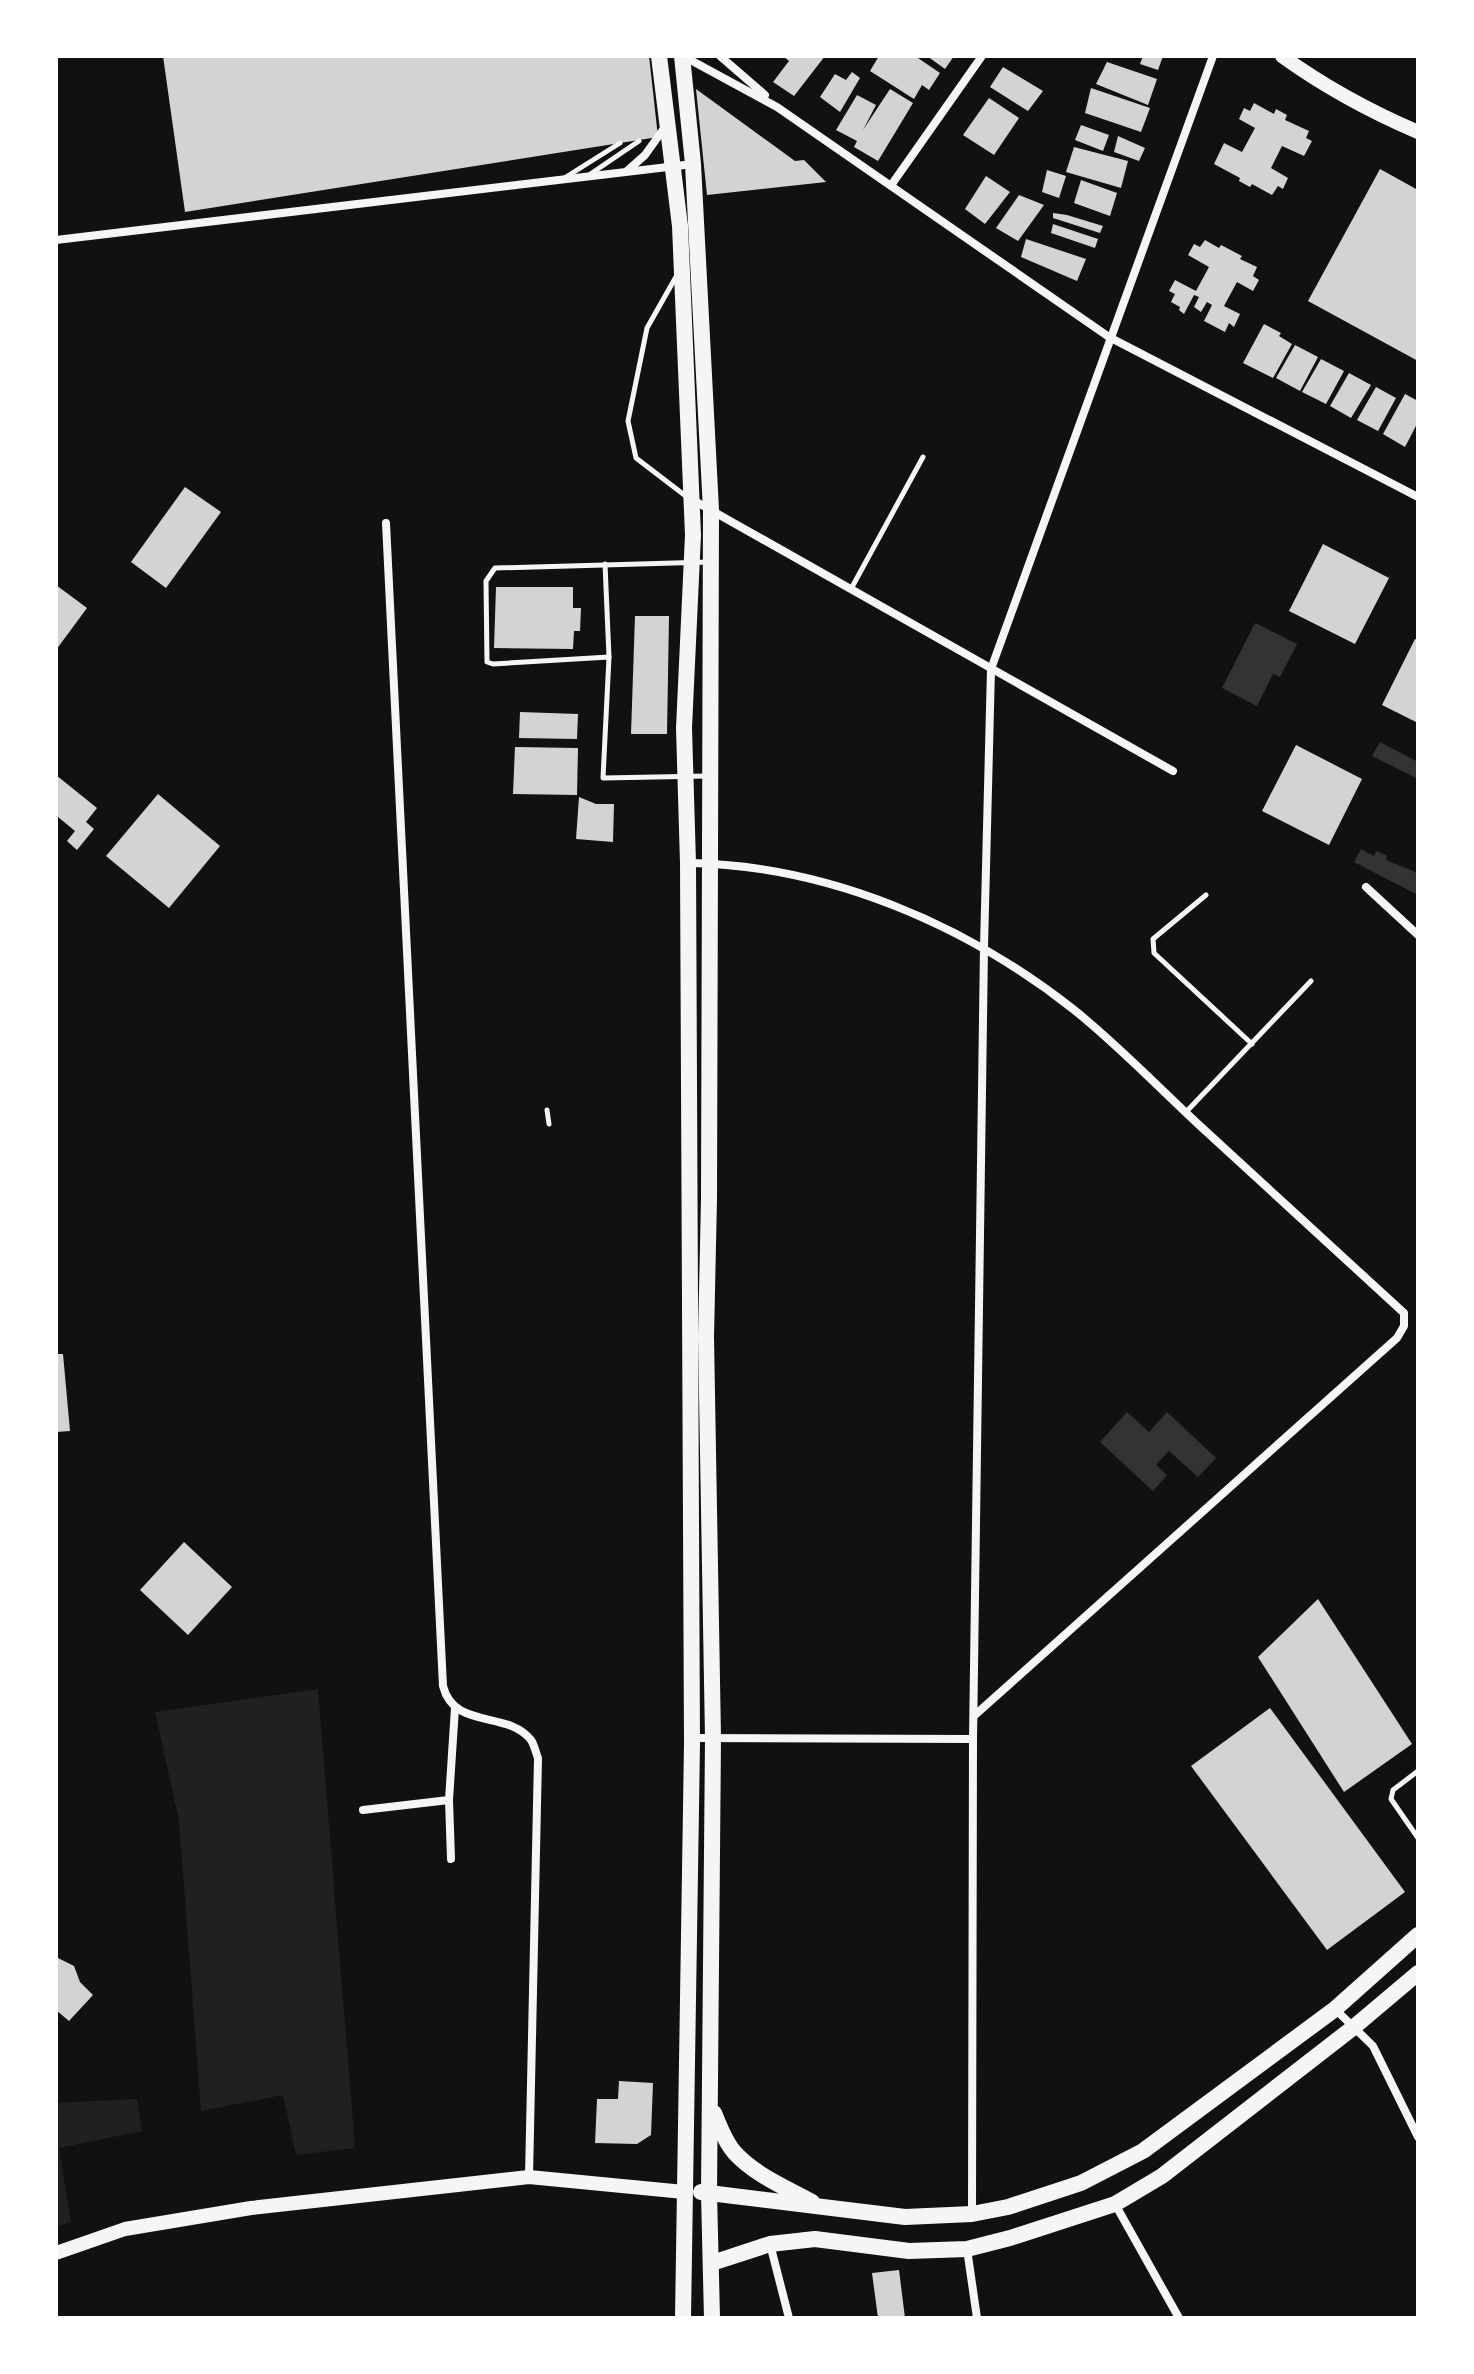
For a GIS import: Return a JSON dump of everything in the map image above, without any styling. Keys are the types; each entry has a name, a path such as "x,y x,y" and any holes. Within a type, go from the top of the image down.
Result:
{"main road":[{"path":"659,56 680,226 692,563 684,728 688,863 692,1738 683,2318"},
{"path":"682,56 693,164 711,510 706,1337 713,1738 709,2193 712,2318"},
{"path":"684,2192 905,2217 972,2214 1008,2207 1081,2183 1143,2151 1335,2009 1418,1935"},
{"path":"712,2263 770,2244 815,2239 909,2251 967,2249 1115,2204 1162,2176 1354,2027 1418,1973"},
{"path":"710,2106 726,2141 737,2155 820,2207"}],"street":[{"path":"682,56 777,107 1109,337 1418,497"},
{"path":"720,56 777,107"},
{"path":"892,184 982,56"},
{"path":"972,2214 973,1739 991,669 1213,56"},
{"path":"1282,56 1322,85 1377,115 1418,132"},
{"path":"627,172 645,155 667,124"},
{"path":"56,240 693,164"},
{"path":"691,499 1173,771"},
{"path":"386,523 443,1686 446,1700 455,1708 516,1729 531,1740 538,1758 529,2177"},
{"path":"688,863 798,876 869,895 984,947 1073,1010 1404,1313 1404,1326 1397,1338 975,1715"},
{"path":"1366,887 1418,935"},
{"path":"451,1859 449,1800 455,1708"},
{"path":"692,1738 973,1739"},
{"path":"363,1810 449,1800"},
{"path":"1335,2009 1373,2046 1418,2137"},
{"path":"56,2253 125,2229 251,2208 529,2177 684,2192"},
{"path":"1115,2204 1179,2318"},
{"path":"770,2244 789,2318"},
{"path":"967,2249 977,2318"}],"lane":[{"path":"585,178 639,141"},
{"path":"560,181 620,143"},
{"path":"681,267 647,328 628,421 636,458 691,499"},
{"path":"851,589 923,457"},
{"path":"609,657 487,662 486,581 495,568 710,562"},
{"path":"605,564 609,657 603,778 709,776"},
{"path":"1206,895 1153,939 1154,953 1252,1044"},
{"path":"1185,1112 1311,981"},
{"path":"547,1110 549,1124"},
{"path":"1418,1771 1393,1790 1391,1799 1418,1838"}],"shaded area":[{"path":"1255,623 1297,644 1280,677 1273,674 1257,706 1222,688"},
{"path":"1380,742 1418,762 1418,779 1372,756"},
{"path":"1361,849 1374,856 1377,851 1387,856 1386,860 1418,873 1418,895 1354,862"},
{"path":"1127,1412 1149,1432 1167,1412 1216,1458 1198,1477 1169,1451 1156,1465 1167,1475 1153,1491 1100,1442"},
{"path":"318,1689 355,2148 296,2155 283,2095 201,2111 179,1821 155,1712"},
{"path":"137,2099 142,2131 59,2148 71,2222 56,2227 56,2103"}],"building":[{"path":"163,56 649,56 658,137 185,212"},
{"path":"783,56 825,56 794,96 773,82 789,61"},
{"path":"879,56 915,56 940,73 929,90 922,85 914,99 870,71"},
{"path":"927,56 954,56 945,69"},
{"path":"1143,56 1163,56 1158,70 1140,64"},
{"path":"1107,62 1157,79 1148,105 1096,84"},
{"path":"1003,67 1043,91 1028,111 990,87"},
{"path":"852,72 860,78 840,112 820,97 835,74 846,80"},
{"path":"1091,88 1150,108 1141,132 1085,113"},
{"path":"696,89 795,161 804,160 826,182 707,195"},
{"path":"890,89 913,103 878,161 854,147 857,141 836,130 857,95 876,105 863,130"},
{"path":"989,98 1019,118 994,155 963,135"},
{"path":"1254,103 1274,114 1276,109 1287,115 1285,120 1309,131 1306,138 1312,141 1304,156 1282,146 1271,168 1288,178 1283,189 1278,186 1272,195 1252,184 1250,187 1214,164 1224,143 1242,152 1255,128 1239,119 1244,108 1250,111"},
{"path":"1081,125 1109,135 1103,151 1075,140"},
{"path":"1118,136 1145,148 1139,161 1114,152"},
{"path":"1074,147 1128,161 1121,188 1066,172"},
{"path":"1380,169 1418,190 1418,361 1308,301"},
{"path":"1047,170 1066,176 1059,198 1042,192"},
{"path":"986,176 1010,192 985,224 965,209"},
{"path":"1081,180 1117,193 1110,216 1074,203"},
{"path":"1019,195 1044,205 1018,241 996,228"},
{"path":"1053,213 1103,226 1100,233 1053,218"},
{"path":"1053,224 1098,239 1095,248 1051,233"},
{"path":"1026,239 1086,259 1077,281 1021,257"},
{"path":"1205,240 1219,248 1221,245 1257,267 1253,276 1259,280 1253,291 1237,282 1224,306 1240,314 1234,327 1229,323 1225,332 1204,321 1212,305 1207,302 1201,312 1194,307 1199,297 1194,295 1184,314 1180,307 1171,302 1175,294 1169,291 1175,280 1196,291 1209,267 1188,255 1194,244 1200,247"},
{"path":"1264,324 1281,333 1279,336 1292,344 1273,378 1243,363"},
{"path":"1295,345 1318,357 1300,391 1276,378"},
{"path":"1321,359 1344,371 1326,404 1302,392"},
{"path":"1349,373 1371,385 1351,418 1330,406"},
{"path":"1376,387 1396,398 1378,431 1357,420"},
{"path":"1405,394 1418,401 1418,422 1405,447 1383,434"},
{"path":"185,487 221,512 166,588 131,562"},
{"path":"1323,544 1389,578 1355,644 1289,611"},
{"path":"56,585 87,608 56,650"},
{"path":"496,587 573,587 573,608 581,608 580,631 574,631 573,649 494,648"},
{"path":"635,616 669,616 667,734 631,734"},
{"path":"1415,639 1418,640 1418,723 1382,705"},
{"path":"520,712 578,714 577,739 519,738"},
{"path":"1296,745 1362,779 1329,845 1262,811"},
{"path":"515,747 578,748 577,795 513,794"},
{"path":"56,775 97,808 86,822 94,829 77,850 67,841 75,831 58,817 56,819"},
{"path":"158,794 220,846 169,908 106,856"},
{"path":"579,797 596,804 614,804 613,842 576,839"},
{"path":"56,1354 63,1354 70,1431 56,1432"},
{"path":"184,1542 232,1587 188,1635 140,1590"},
{"path":"1318,1599 1412,1744 1344,1792 1258,1657"},
{"path":"1270,1708 1405,1892 1327,1950 1191,1766"},
{"path":"56,1957 74,1966 80,1982 93,1995 69,2021 56,2010"},
{"path":"619,2081 653,2083 651,2135 637,2144 595,2143 597,2099 618,2099"},
{"path":"899,2270 905,2318 878,2318 872,2273"}]}
